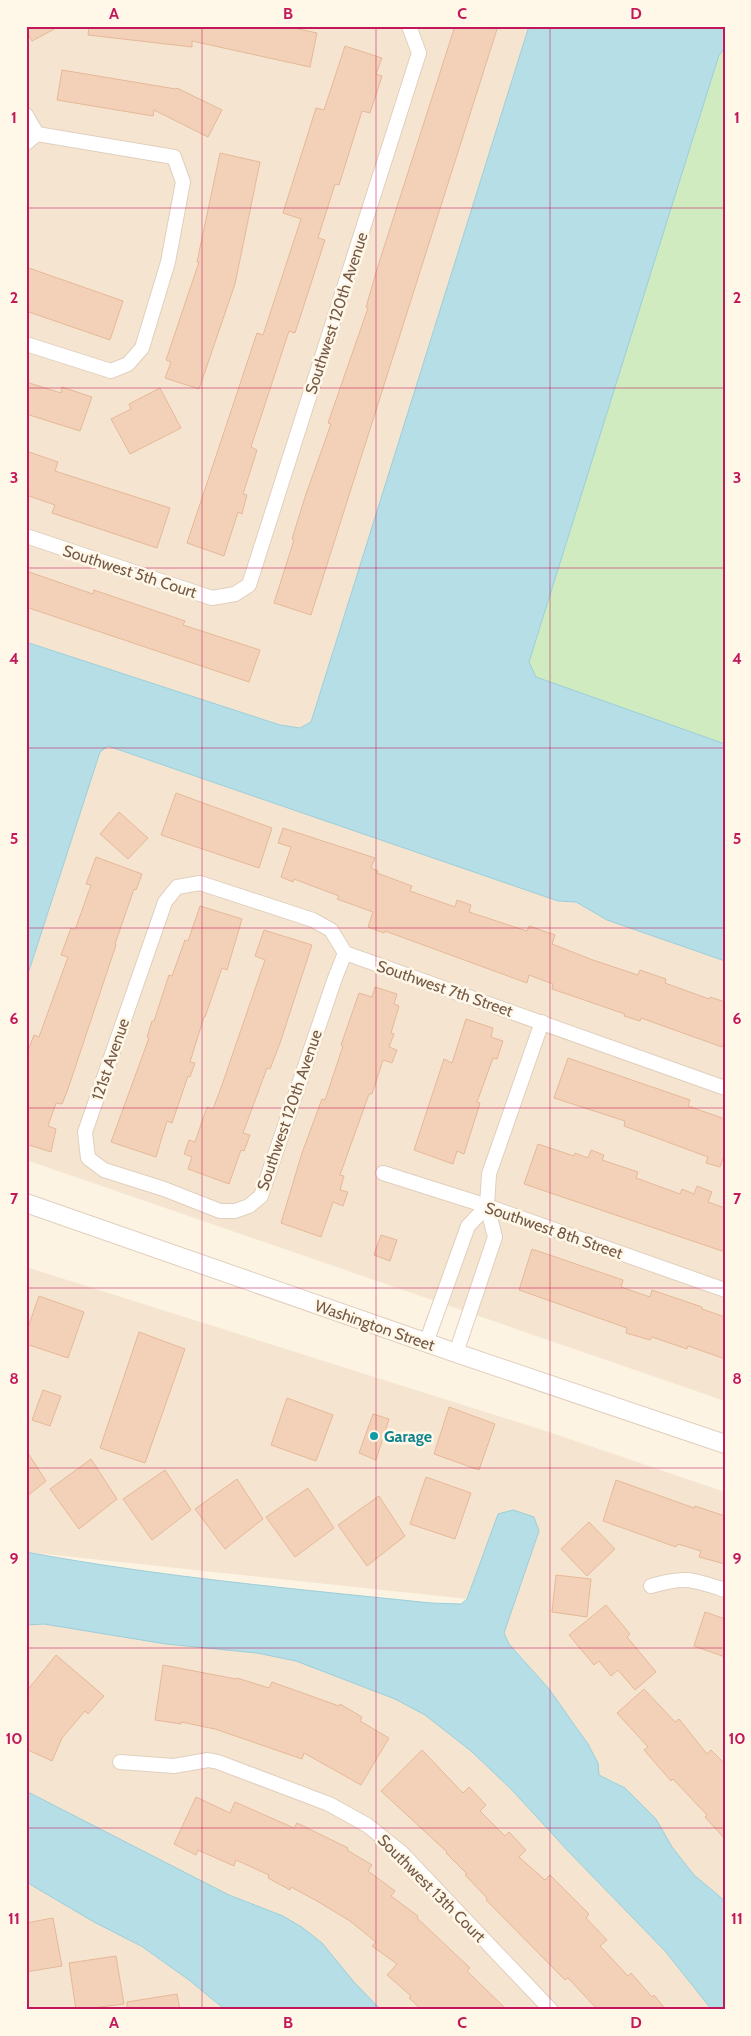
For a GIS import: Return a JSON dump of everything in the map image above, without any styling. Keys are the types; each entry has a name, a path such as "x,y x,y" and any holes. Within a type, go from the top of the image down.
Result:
{"street":[{"name":"Southwest 120th Avenue","path":"236,594 249,585 419,53 409,26"},
{"path":"26,115 37,134"},
{"path":"26,143 37,134 174,157 184,182 168,262 142,348 128,364 110,371 26,344"},
{"name":"Southwest 5th Court","path":"26,536 212,598 236,594"},
{"name":"121st Avenue","path":"164,1189 104,1170 88,1158 85,1132 165,902 177,887 200,883 313,920 331,930 345,953"},
{"name":"Southwest 120th Avenue","path":"164,1189 220,1210 235,1211 249,1206 261,1196 334,978 345,953"},
{"name":"Southwest 7th Street","path":"345,953 725,1088"},
{"path":"456,1353 495,1237 487,1206 489,1174 542,1022"},
{"name":"Southwest 8th Street","path":"383,1173 487,1206 725,1290"},
{"name":"Washington Street","path":"26,1204 426,1343 725,1444"},
{"path":"426,1343 468,1226 487,1206"},
{"path":"651,1586 676,1579 696,1581 725,1590"},
{"name":"Southwest 13th Court","path":"120,1762 174,1766 208,1760 218,1762 329,1804 367,1825 402,1853 551,2010"}],"shaded area":[{"path":"26,26 529,26 311,722 300,728 280,725 26,642"},
{"path":"108,746 558,901 576,902 607,920 725,961 725,1401 26,1160 26,980 100,752"},
{"path":"26,1267 552,1433 725,1492 725,1901 694,1875 672,1847 656,1819 615,1782 598,1775 598,1763 576,1726 521,1656 509,1644 503,1633 539,1531 467,1599 26,1552"},
{"path":"44,1624 257,1653 296,1661 395,1699 425,1715 471,1751 511,1789 665,1951 712,2010 381,2010 283,1916 229,1895 26,1791 26,1625"},
{"path":"26,1883 132,1941 189,1980 223,2010 26,2010"}],"green space":[{"path":"725,48 725,744 535,677 529,662 719,55"}],"water":[{"path":"529,26 725,26 725,48 719,55 529,662 536,677 725,744 725,961 607,920 576,902 558,901 108,746 100,752 26,980 26,642 280,725 300,728 311,722"},
{"path":"513,1510 534,1517 539,1531 504,1633 509,1644 549,1689 588,1744 598,1763 599,1775 625,1788 656,1819 672,1847 694,1875 725,1901 725,2010 712,2010 665,1951 511,1789 471,1751 425,1715 395,1699 296,1661 257,1653 166,1644 44,1624 26,1625 26,1552 127,1569 228,1582 431,1603 461,1604 467,1599 498,1514"},
{"path":"26,1791 229,1895 283,1916 303,1928 322,1943 354,1982 381,2010 225,2010 189,1980 141,1946 94,1922 26,1882"}],"building":[{"path":"26,26 60,26 32,41 26,31"},
{"path":"89,26 285,26 317,33 310,67 192,41 192,47 88,35"},
{"path":"455,26 498,26 311,615 274,603 294,540 292,539 305,497 331,424 328,423 368,308 366,307 378,266"},
{"path":"345,46 382,58 376,74 382,76 370,113 362,111 339,185 335,184 318,238 325,240 295,333 289,331 251,447 257,450 243,494 247,495 242,514 238,512 224,556 187,543 257,333 263,335 301,219 283,213 316,108 324,110"},
{"path":"62,70 177,88 222,110 208,137 154,110 153,116 57,100"},
{"path":"220,153 260,162 235,284 199,389 165,378 171,362 166,360 199,262 197,262"},
{"path":"26,267 123,301 110,340 26,311"},
{"path":"26,382 61,393 62,387 92,397 80,431 26,414"},
{"path":"160,388 181,428 130,454 111,419 131,409 129,404"},
{"path":"26,451 58,462 55,471 170,508 157,548 52,513 55,505 26,495"},
{"path":"26,571 93,594 94,590 185,621 183,625 260,650 249,682 26,607"},
{"path":"176,793 272,828 259,868 161,835"},
{"path":"119,812 148,838 128,859 100,834"},
{"path":"283,828 375,858 371,868 378,871 377,873 412,886 410,891 455,907 457,900 471,905 469,912 527,931 529,926 555,935 552,944 593,960 638,975 640,970 666,979 665,983 709,999 710,997 725,1002 725,1040 722,1047 641,1018 640,1021 624,1016 625,1014 552,989 553,984 529,975 527,983 385,931 384,933 368,927 373,912 337,899 339,896 294,879 293,882 281,877 291,847 278,843"},
{"path":"96,857 142,874 136,890 134,889 115,944 68,1089 62,1104 56,1103 48,1126 56,1129 51,1152 26,1144 26,1056 34,1035 39,1037 68,957 61,955 71,928 75,930 91,885 86,884"},
{"path":"200,906 242,919 227,970 222,968 204,1017 190,1062 195,1063 190,1077 188,1076 172,1123 167,1121 156,1157 111,1142 149,1038 147,1037 152,1021 154,1021 169,975 172,976 185,940 188,941"},
{"path":"264,930 312,945 280,1043 270,1069 267,1068 243,1133 250,1135 244,1151 241,1150 229,1184 188,1169 192,1157 184,1154 189,1140 195,1142 207,1107 213,1109 222,1085 265,960 255,956"},
{"path":"375,987 397,994 394,1004 399,1006 391,1033 394,1034 389,1047 397,1050 392,1063 383,1060 372,1094 369,1094 340,1175 344,1176 340,1190 348,1192 343,1206 333,1202 321,1237 281,1223 302,1153 322,1099 325,1100 359,993 372,997"},
{"path":"466,1019 493,1028 491,1037 503,1041 497,1059 493,1058 477,1102 480,1103 464,1154 457,1151 453,1164 414,1150 444,1059 452,1063"},
{"path":"568,1058 690,1100 688,1106 725,1119 725,1152 720,1167 706,1163 708,1157 624,1126 625,1121 554,1098"},
{"path":"538,1144 574,1156 575,1153 588,1158 591,1150 604,1155 602,1160 638,1172 636,1178 680,1194 682,1189 694,1194 697,1186 712,1192 708,1202 725,1208 725,1252 524,1184"},
{"path":"381,1235 397,1240 390,1261 374,1255"},
{"path":"532,1249 623,1280 621,1287 650,1297 652,1290 725,1317 725,1359 688,1346 687,1349 652,1337 650,1340 626,1333 627,1328 519,1290"},
{"path":"39,1296 84,1312 68,1358 26,1344 26,1333"},
{"path":"139,1332 185,1349 145,1463 100,1448"},
{"path":"43,1390 61,1396 50,1426 32,1420"},
{"path":"287,1398 333,1415 316,1461 271,1445"},
{"path":"449,1407 495,1424 479,1470 434,1454"},
{"name":"Garage","path":"373,1414 389,1419 376,1460 359,1453"},
{"path":"26,1450 46,1481 26,1497"},
{"path":"91,1459 117,1499 79,1529 50,1489"},
{"path":"165,1470 191,1510 152,1540 123,1499"},
{"path":"426,1477 471,1493 455,1539 410,1524"},
{"path":"237,1479 263,1519 225,1549 195,1509"},
{"path":"616,1480 694,1508 695,1506 725,1516 725,1564 699,1557 701,1551 678,1544 676,1547 603,1521"},
{"path":"308,1488 334,1528 295,1557 266,1517"},
{"path":"379,1496 405,1536 367,1566 338,1525"},
{"path":"589,1522 615,1549 587,1576 561,1549"},
{"path":"556,1575 591,1579 587,1617 552,1612"},
{"path":"606,1605 630,1634 627,1637 656,1672 635,1690 618,1670 611,1676 599,1661 594,1665 569,1635"},
{"path":"705,1612 725,1619 725,1657 694,1646"},
{"path":"56,1655 104,1696 88,1714 85,1711 62,1738 52,1761 26,1749 26,1692"},
{"path":"163,1665 237,1678 269,1688 272,1682 339,1706 340,1704 362,1717 360,1721 389,1738 361,1785 304,1753 302,1759 215,1729 181,1722 181,1724 155,1720"},
{"path":"644,1689 675,1722 679,1719 707,1754 711,1750 725,1764 725,1839 705,1817 707,1815 673,1779 671,1781 644,1750 648,1747 617,1713"},
{"path":"422,1750 463,1793 469,1787 486,1805 480,1811 505,1836 509,1832 526,1850 519,1857 545,1880 550,1875 589,1914 586,1918 607,1940 600,1946 628,1976 631,1973 652,1997 654,1995 666,2010 598,2010 568,1978 565,1980 486,1900 487,1898 465,1875 467,1874 447,1852 381,1791"},
{"path":"196,1797 230,1813 235,1802 294,1828 297,1823 348,1848 347,1850 372,1865 368,1871 395,1891 391,1896 418,1916 417,1918 470,1968 467,1971 507,2010 422,2010 409,1998 411,1996 387,1975 397,1964 372,1946 376,1942 350,1921 291,1887 290,1890 268,1878 269,1875 236,1860 234,1866 198,1850 196,1855 174,1844"},
{"path":"53,1918 62,1966 26,1972 26,1923"},
{"path":"116,1956 124,2004 76,2010 69,1963"},
{"path":"177,1994 180,2010 127,2010 127,2002"}],"place":[{"name":"Garage","path":"374,1436"}]}
